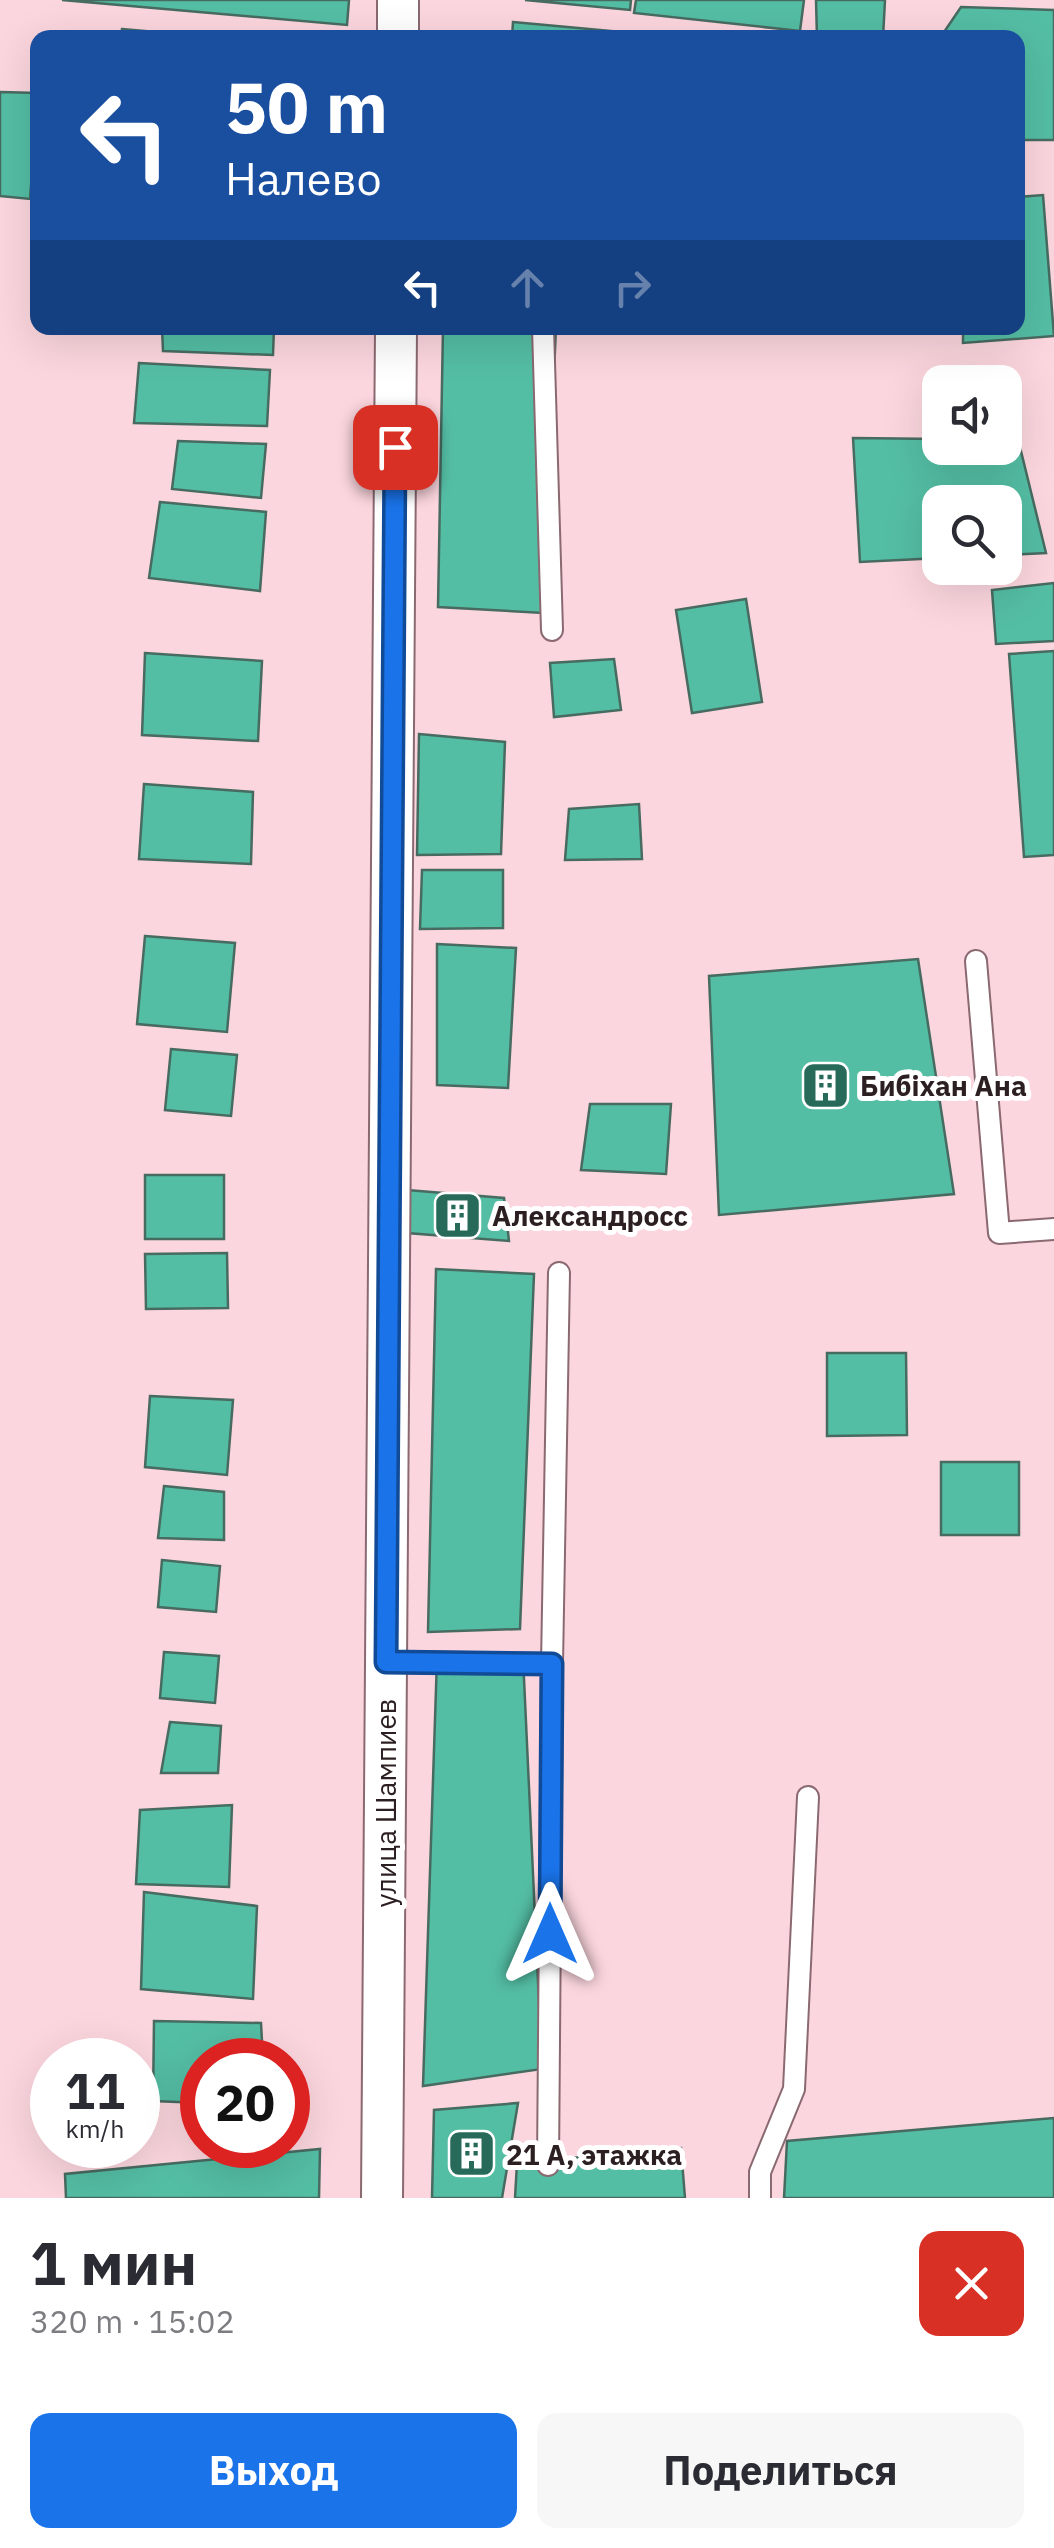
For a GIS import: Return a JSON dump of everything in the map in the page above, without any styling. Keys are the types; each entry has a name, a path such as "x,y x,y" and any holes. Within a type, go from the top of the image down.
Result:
{"street":[{"path":"398,0 398,30"},
{"name":"улица Шампиев","path":"382,2198 396,335"}],"lane":[{"path":"544,335 552,630"},
{"path":"976,960 999,1233 1054,1229"},
{"path":"548,2165 559,1273"},
{"path":"386,1662 552,1664"},
{"path":"760,2198 760,2172 794,2089 808,1797"}],"building":[{"path":"62,0 349,0 347,25"},
{"path":"525,0 631,0 630,10"},
{"path":"636,0 804,0 800,30 634,13"},
{"path":"816,0 885,0 883,30 817,30"},
{"path":"961,7 1054,10 1054,140 1025,140 1025,30 945,30"},
{"path":"513,22 600,30 512,30"},
{"path":"0,92 30,93 30,199 0,196"},
{"path":"1043,195 1054,336 963,343 963,335 1025,335 1025,196"},
{"path":"162,335 274,335 273,355 163,351"},
{"path":"443,335 556,335 543,613 438,607"},
{"path":"139,363 270,370 267,426 134,423"},
{"path":"853,438 922,439 922,465 1022,465 1022,455 1046,553 1022,554 1022,485 922,485 922,559 860,562"},
{"path":"178,441 266,444 261,498 172,489"},
{"path":"160,502 266,512 260,591 149,578"},
{"path":"1054,583 1054,641 996,644 992,590"},
{"path":"746,599 762,702 692,713 676,610"},
{"path":"1054,651 1054,855 1024,857 1009,654"},
{"path":"145,653 262,661 258,741 142,735"},
{"path":"614,659 621,710 554,717 550,663"},
{"path":"419,734 505,742 501,854 417,855"},
{"path":"144,784 253,792 251,864 139,859"},
{"path":"639,804 642,859 565,860 569,809"},
{"path":"422,870 503,870 503,928 420,929"},
{"path":"145,936 235,943 227,1032 137,1024"},
{"path":"437,944 516,948 508,1088 437,1085"},
{"name":"Бибіхан Ана","path":"918,959 954,1194 719,1215 709,976"},
{"path":"171,1049 237,1055 231,1116 165,1110"},
{"path":"590,1104 671,1104 666,1174 581,1170"},
{"path":"145,1175 224,1175 224,1239 145,1239"},
{"name":"Александросс","path":"407,1190 504,1198 509,1241 407,1233"},
{"path":"227,1253 228,1308 146,1309 145,1254"},
{"path":"436,1269 534,1274 520,1629 428,1632"},
{"path":"827,1353 906,1353 907,1435 827,1436"},
{"path":"150,1396 233,1400 227,1475 145,1467"},
{"path":"941,1462 1019,1462 1019,1535 941,1535"},
{"path":"164,1486 224,1492 224,1540 158,1538"},
{"path":"162,1560 220,1566 216,1612 158,1607"},
{"path":"164,1652 219,1656 215,1703 160,1698"},
{"path":"523,1657 542,2069 423,2086 437,1658"},
{"path":"170,1722 221,1726 218,1773 161,1773"},
{"path":"232,1805 229,1887 136,1884 140,1810"},
{"path":"144,1892 257,1906 253,1999 141,1989"},
{"path":"154,2021 261,2023 262,2038 180,2038 180,2102 160,2101 160,2038 154,2038"},
{"name":"21 А, этажка","path":"518,2103 502,2198 432,2198 434,2110"},
{"path":"1054,2118 1054,2198 784,2198 787,2141"},
{"path":"681,2148 685,2198 515,2198 517,2163"},
{"path":"320,2149 319,2198 66,2198 65,2174 160,2168 160,2165 180,2163 180,2168 310,2168 310,2150"}],"place":[{"name":"Бибіхан Ана","path":"825,1085"},
{"name":"Александросс","path":"457,1215"},
{"name":"21 А, этажка","path":"471,2154"}],"route":[{"path":"395,447 386,1662 552,1664 550,1934"}]}
